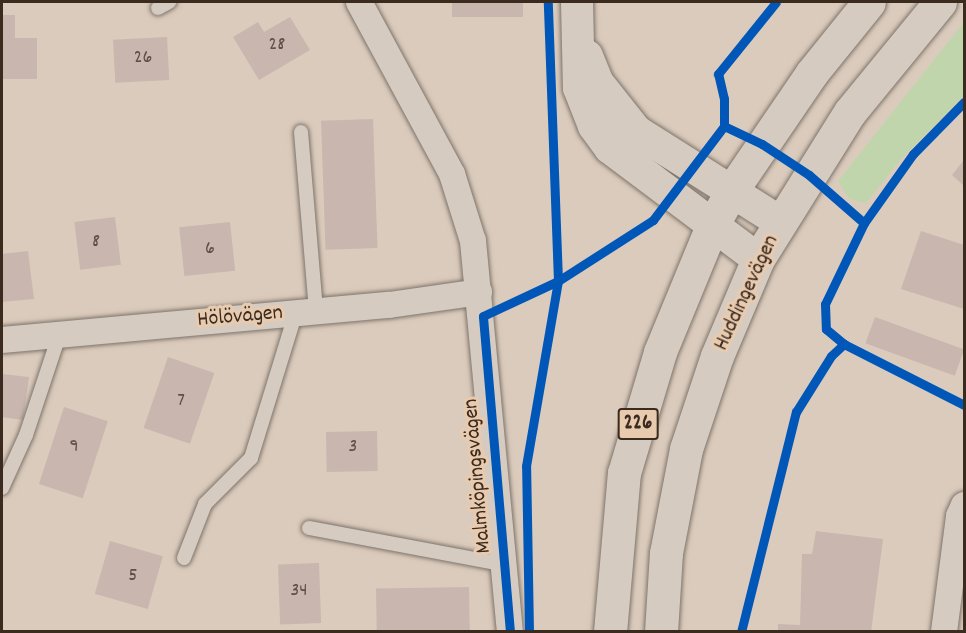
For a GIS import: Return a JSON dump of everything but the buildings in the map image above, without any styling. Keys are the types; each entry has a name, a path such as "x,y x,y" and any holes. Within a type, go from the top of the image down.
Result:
{"main road":[{"name":"226","path":"610,632 624,473 660,352 712,226 732,190 811,74 869,2"},
{"name":"Huddingevägen","path":"661,632 666,554 686,449 717,356 758,259 850,112 940,2"}],"street":[{"name":"Malmköpingsvägen","path":"359,2 452,174 473,241 506,565 510,632"},
{"path":"577,2 579,88 594,126 610,148 758,259"},
{"path":"579,36 598,83 636,130 780,222"},
{"name":"Hölövägen","path":"2,340 306,312 479,292"},
{"path":"944,632 962,510"}],"lane":[{"path":"184,558 205,504 251,459 306,312 301,132"},
{"path":"2,488 26,435 60,333"},
{"path":"309,528 506,565"}],"green space":[{"path":"964,22 964,96 901,159 866,203 849,199 838,181"}],"cycle path":[{"path":"529,632 526,466 558,281 548,2"},
{"path":"510,632 483,316 558,281 653,220 724,126 724,99 718,74 776,2"},
{"path":"964,102 913,154 864,223 825,304 826,329 844,344 964,405"},
{"path":"724,126 762,144 809,175 864,223"},
{"path":"741,632 796,412 831,356 844,344"}]}
